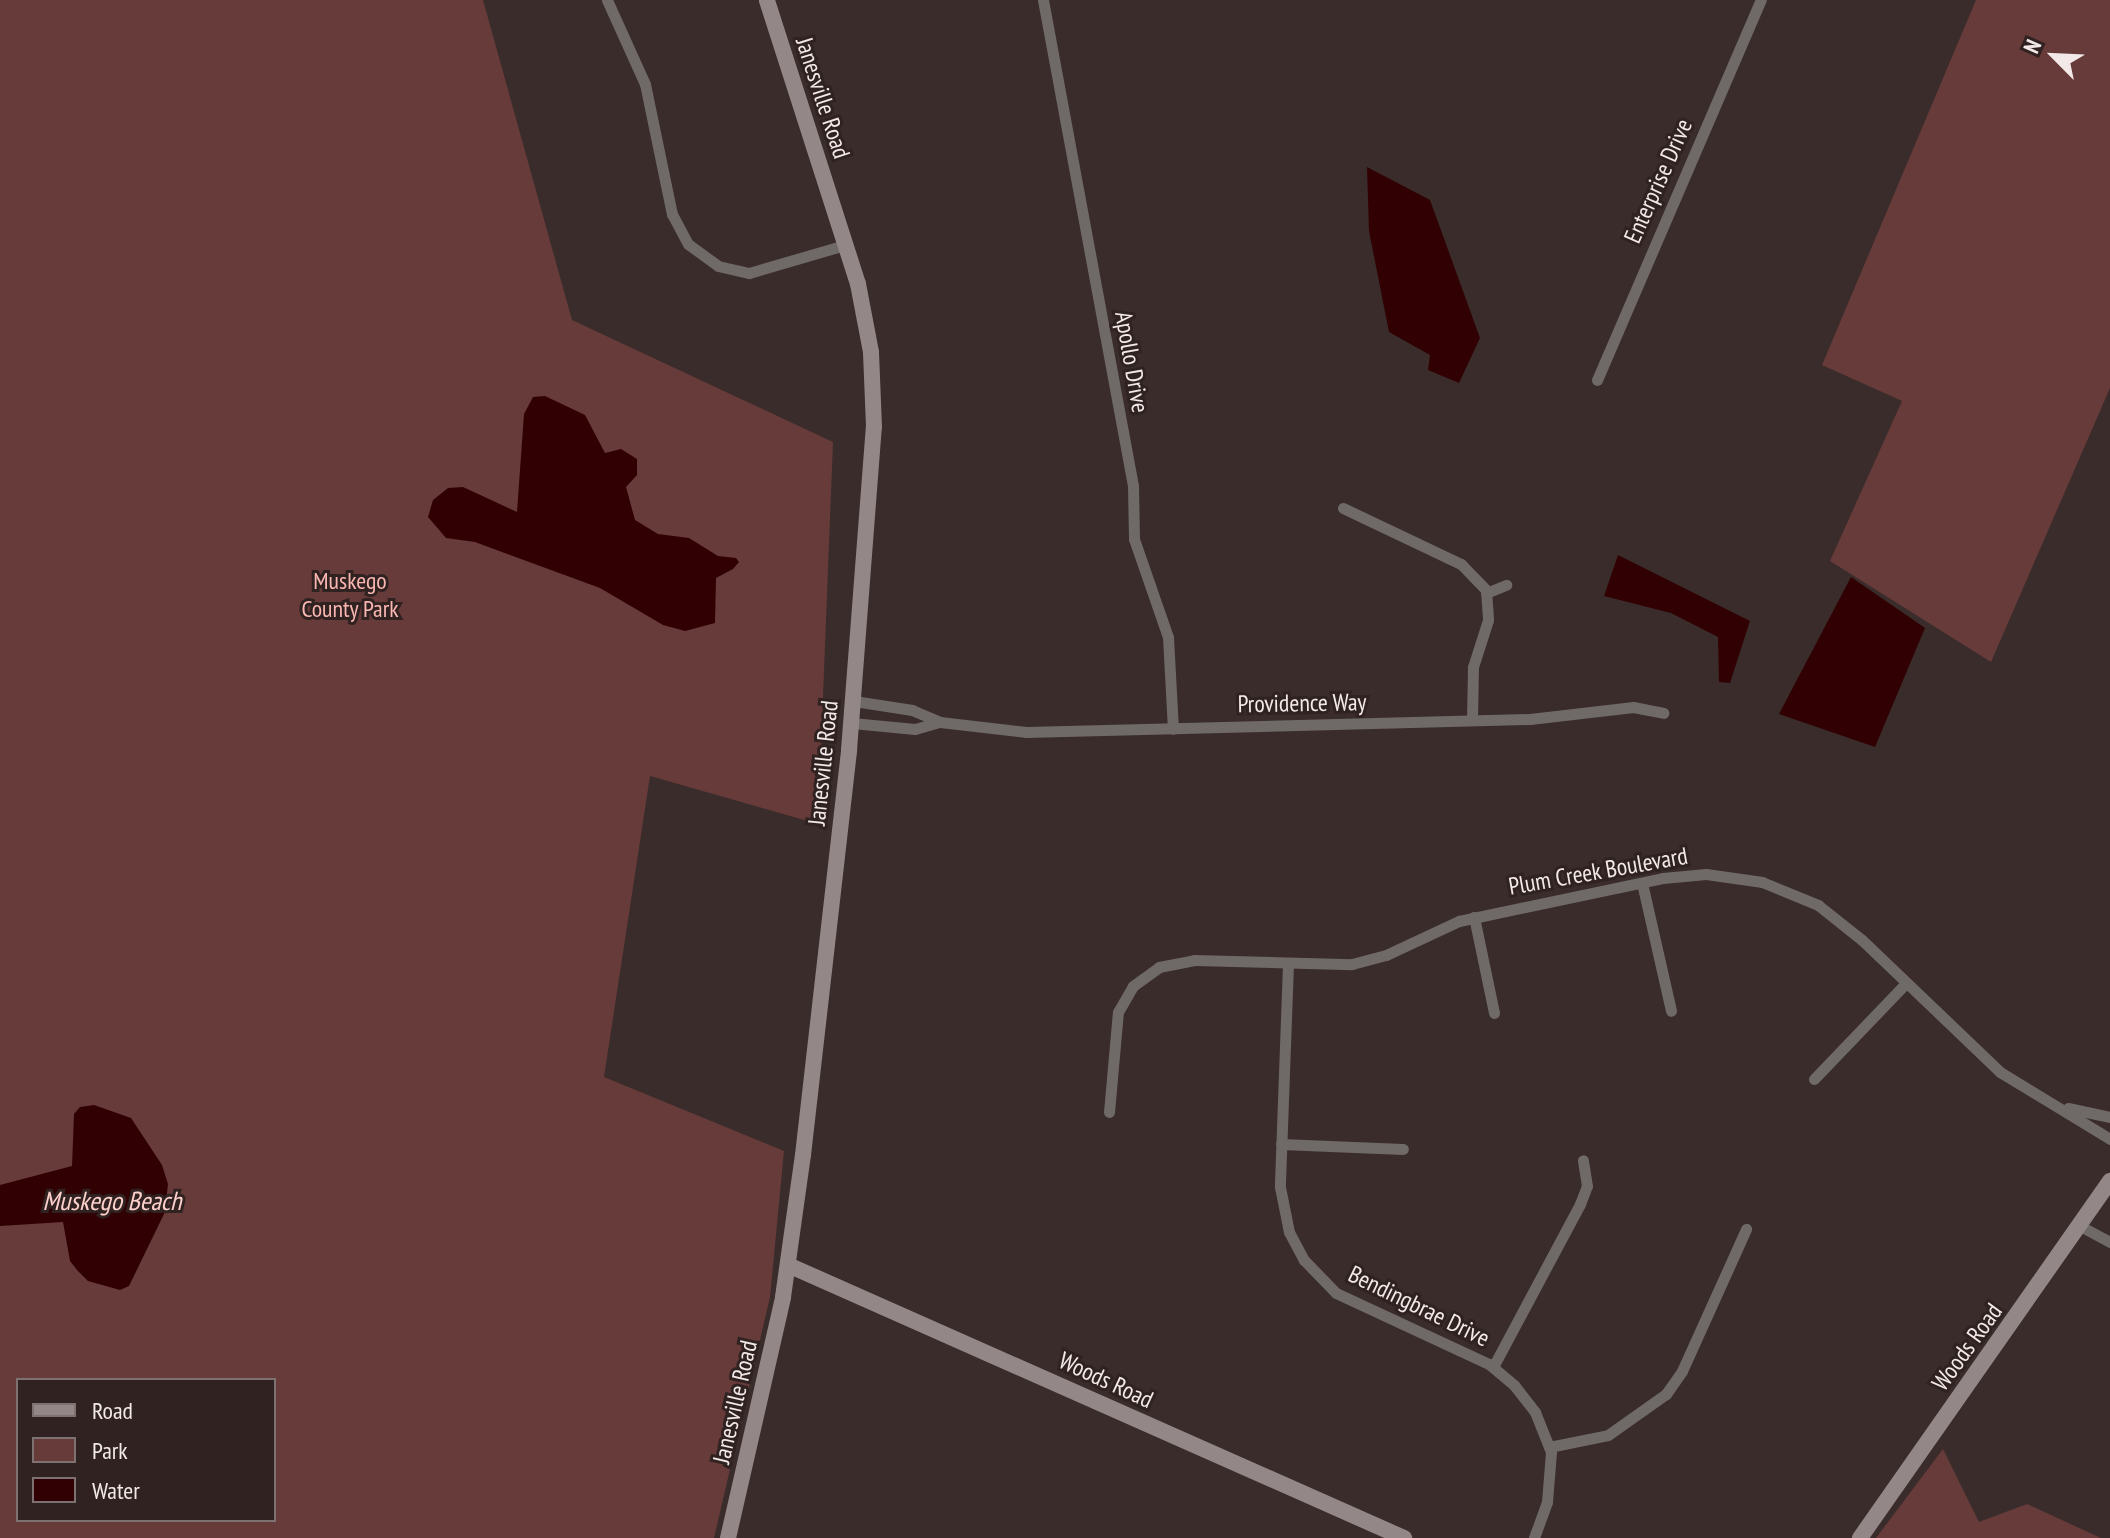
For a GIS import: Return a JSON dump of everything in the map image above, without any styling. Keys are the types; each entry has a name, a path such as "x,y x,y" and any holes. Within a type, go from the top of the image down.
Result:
{"main road":[{"name":"Janesville Road","path":"728,1538 788,1265 852,723 874,401 864,312 767,0"},
{"name":"Woods Road","path":"1860,1538 2082,1227 2110,1181"},
{"name":"Woods Road","path":"788,1265 1404,1538"}],"street":[{"path":"607,0 645,84 672,214 688,244 718,266 749,273 845,245"},
{"name":"Apollo Drive","path":"1043,0 1133,486 1134,539 1168,637 1173,729"},
{"name":"Enterprise Drive","path":"1597,380 1761,0"},
{"path":"1343,508 1461,564 1486,593 1488,620 1473,667 1472,720"},
{"path":"1486,593 1506,585"},
{"name":"Providence Way","path":"854,701 912,710 940,722 1026,732 1554,718 1633,707 1663,713"},
{"name":"Providence Way","path":"852,723 915,729 940,722"},
{"name":"Plum Creek Boulevard","path":"1109,1112 1118,1012 1143,976 1178,961 1288,964 1370,960 1474,917 1642,883 1706,874 1783,889 1835,916 2000,1072 2061,1106 2110,1139"},
{"path":"1642,883 1671,1011"},
{"path":"1474,917 1494,1013"},
{"name":"Bendingbrae Drive","path":"1288,964 1281,1144 1284,1217 1295,1246 1320,1279 1346,1300 1493,1367 1535,1412 1549,1447 1549,1490 1533,1537"},
{"path":"1814,1079 1905,984"},
{"name":"Plum Creek Boulevard","path":"2061,1106 2110,1117"},
{"path":"1281,1144 1403,1149"},
{"path":"1493,1367 1580,1204 1587,1186 1583,1160"},
{"path":"2082,1227 2110,1242"},
{"path":"1549,1447 1608,1435 1666,1394 1682,1371 1746,1229"}],"green space":[{"name":"Muskego County Park","path":"0,0 483,0 572,320 833,442 818,824 650,776 604,1077 784,1151 770,1297 714,1538 0,1538"},
{"path":"1976,0 2110,0 2110,388 1991,662 1830,561 1902,401 1822,365"},
{"path":"1943,1449 1979,1522 2027,1504 2101,1538 1876,1538"}],"water":[{"path":"1367,167 1430,200 1480,338 1459,383 1428,370 1430,355 1389,332 1369,231"},
{"path":"545,396 585,415 605,453 621,449 637,459 637,475 626,487 635,520 658,534 689,538 718,556 736,558 739,562 716,578 715,623 685,631 663,625 600,588 475,542 446,538 428,517 433,500 448,488 463,487 517,512 524,414 533,397"},
{"path":"1618,555 1750,621 1730,683 1719,682 1718,637 1671,613 1604,596"},
{"path":"1851,577 1925,628 1875,747 1779,714"},
{"name":"Muskego Beach","path":"94,1105 131,1118 162,1165 168,1184 165,1212 129,1286 120,1290 88,1281 77,1270 70,1261 63,1222 0,1226 0,1185 72,1166 74,1114 80,1107"}]}
